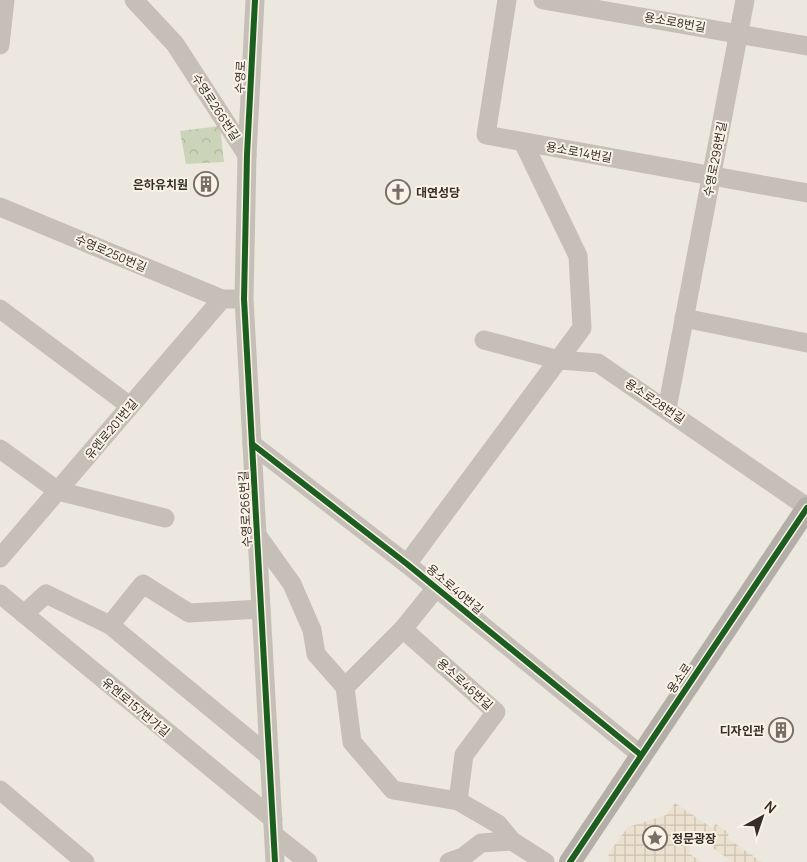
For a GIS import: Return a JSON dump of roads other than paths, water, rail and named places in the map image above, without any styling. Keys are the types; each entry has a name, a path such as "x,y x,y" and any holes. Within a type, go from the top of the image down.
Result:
{"main road":[{"name":"용소로","path":"570,862 807,507"}],"street":[{"path":"0,45 5,0"},
{"name":"수영로266번길","path":"134,0 175,44 247,155 244,300 275,862"},
{"name":"수영로","path":"247,155 255,0"},
{"name":"용소로14번길","path":"507,0 486,135 807,193"},
{"name":"용소로8번길","path":"543,0 807,46"},
{"name":"수영로298번길","path":"667,409 745,0"},
{"path":"407,564 582,328 578,256 523,142"},
{"name":"수영로250번길","path":"0,207 222,299 244,300"},
{"name":"유엔로201번길","path":"0,558 222,299"},
{"path":"0,309 130,406"},
{"path":"684,318 807,343"},
{"name":"용소로28번길","path":"484,340 559,360 598,363 807,507"},
{"name":"용소로40번길","path":"252,444 407,564 641,755"},
{"path":"0,449 58,491 165,518"},
{"path":"257,535 292,584 312,630 316,654 345,687 352,742 393,790 458,801 498,824 512,841 546,862"},
{"path":"110,625 143,584 188,613 261,609"},
{"path":"345,687 403,629 436,588"},
{"name":"유엔로157번가길","path":"0,594 273,827 308,862"},
{"path":"24,614 46,594 110,625 270,756"},
{"name":"용소로46번길","path":"403,629 496,712 464,755 458,801"},
{"path":"0,790 85,862"},
{"path":"450,862 463,857 480,843 512,841"}],"place":[{"name":"은하유치원","path":"206,184"},
{"name":"대연성당","path":"398,192"},
{"name":"디자인관","path":"781,730"},
{"name":"정문광장","path":"655,838"}]}
